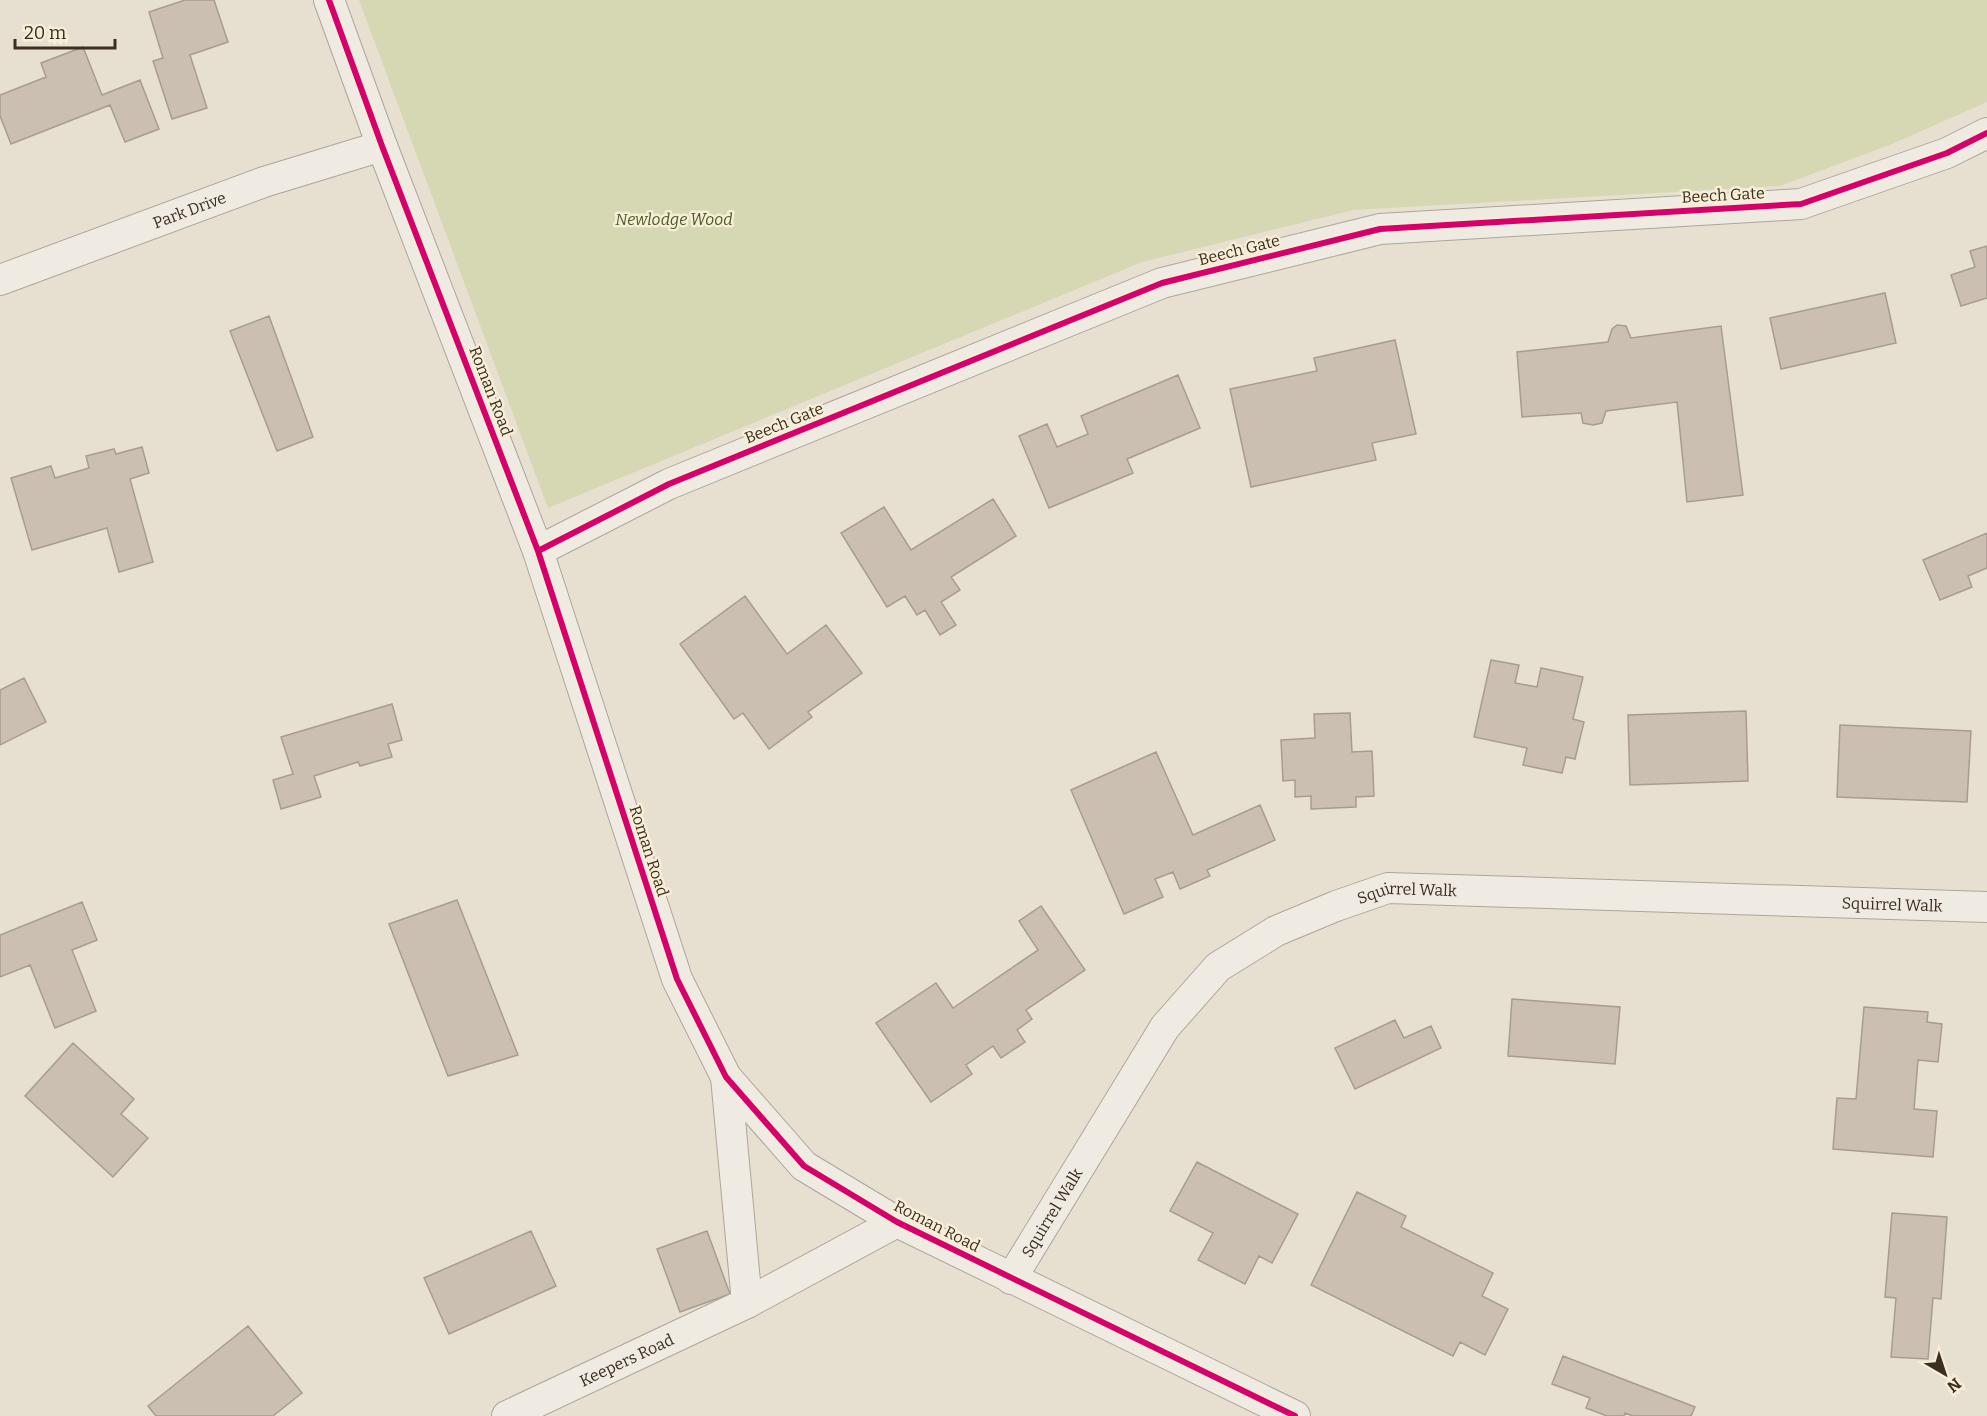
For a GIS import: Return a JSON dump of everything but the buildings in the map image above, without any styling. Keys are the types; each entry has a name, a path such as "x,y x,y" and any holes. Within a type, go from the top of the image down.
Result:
{"street":[{"name":"Roman Road","path":"329,0 382,146 538,551 676,979 726,1077 804,1166 897,1222 1295,1416"},
{"name":"Beech Gate","path":"538,551 669,484 1162,283 1380,230 1801,204 1947,153 1987,133"},
{"name":"Park Drive","path":"0,280 264,182 382,146"},
{"name":"Squirrel Walk","path":"1011,1279 1164,1027 1218,968 1276,931 1336,906 1388,888 1987,907"},
{"path":"726,1077 747,1303"},
{"name":"Keepers Road","path":"507,1416 747,1303 897,1222"}],"green space":[{"name":"Newlodge Wood","path":"359,0 1987,0 1987,102 1892,144 1780,186 1354,210 1142,262 548,508"}],"cycle path":[{"path":"329,0 382,146 538,551 677,979 726,1077 804,1166 897,1222 1295,1416"},
{"path":"538,551 669,484 1162,283 1380,229 1801,204 1947,153 1987,133"}]}
